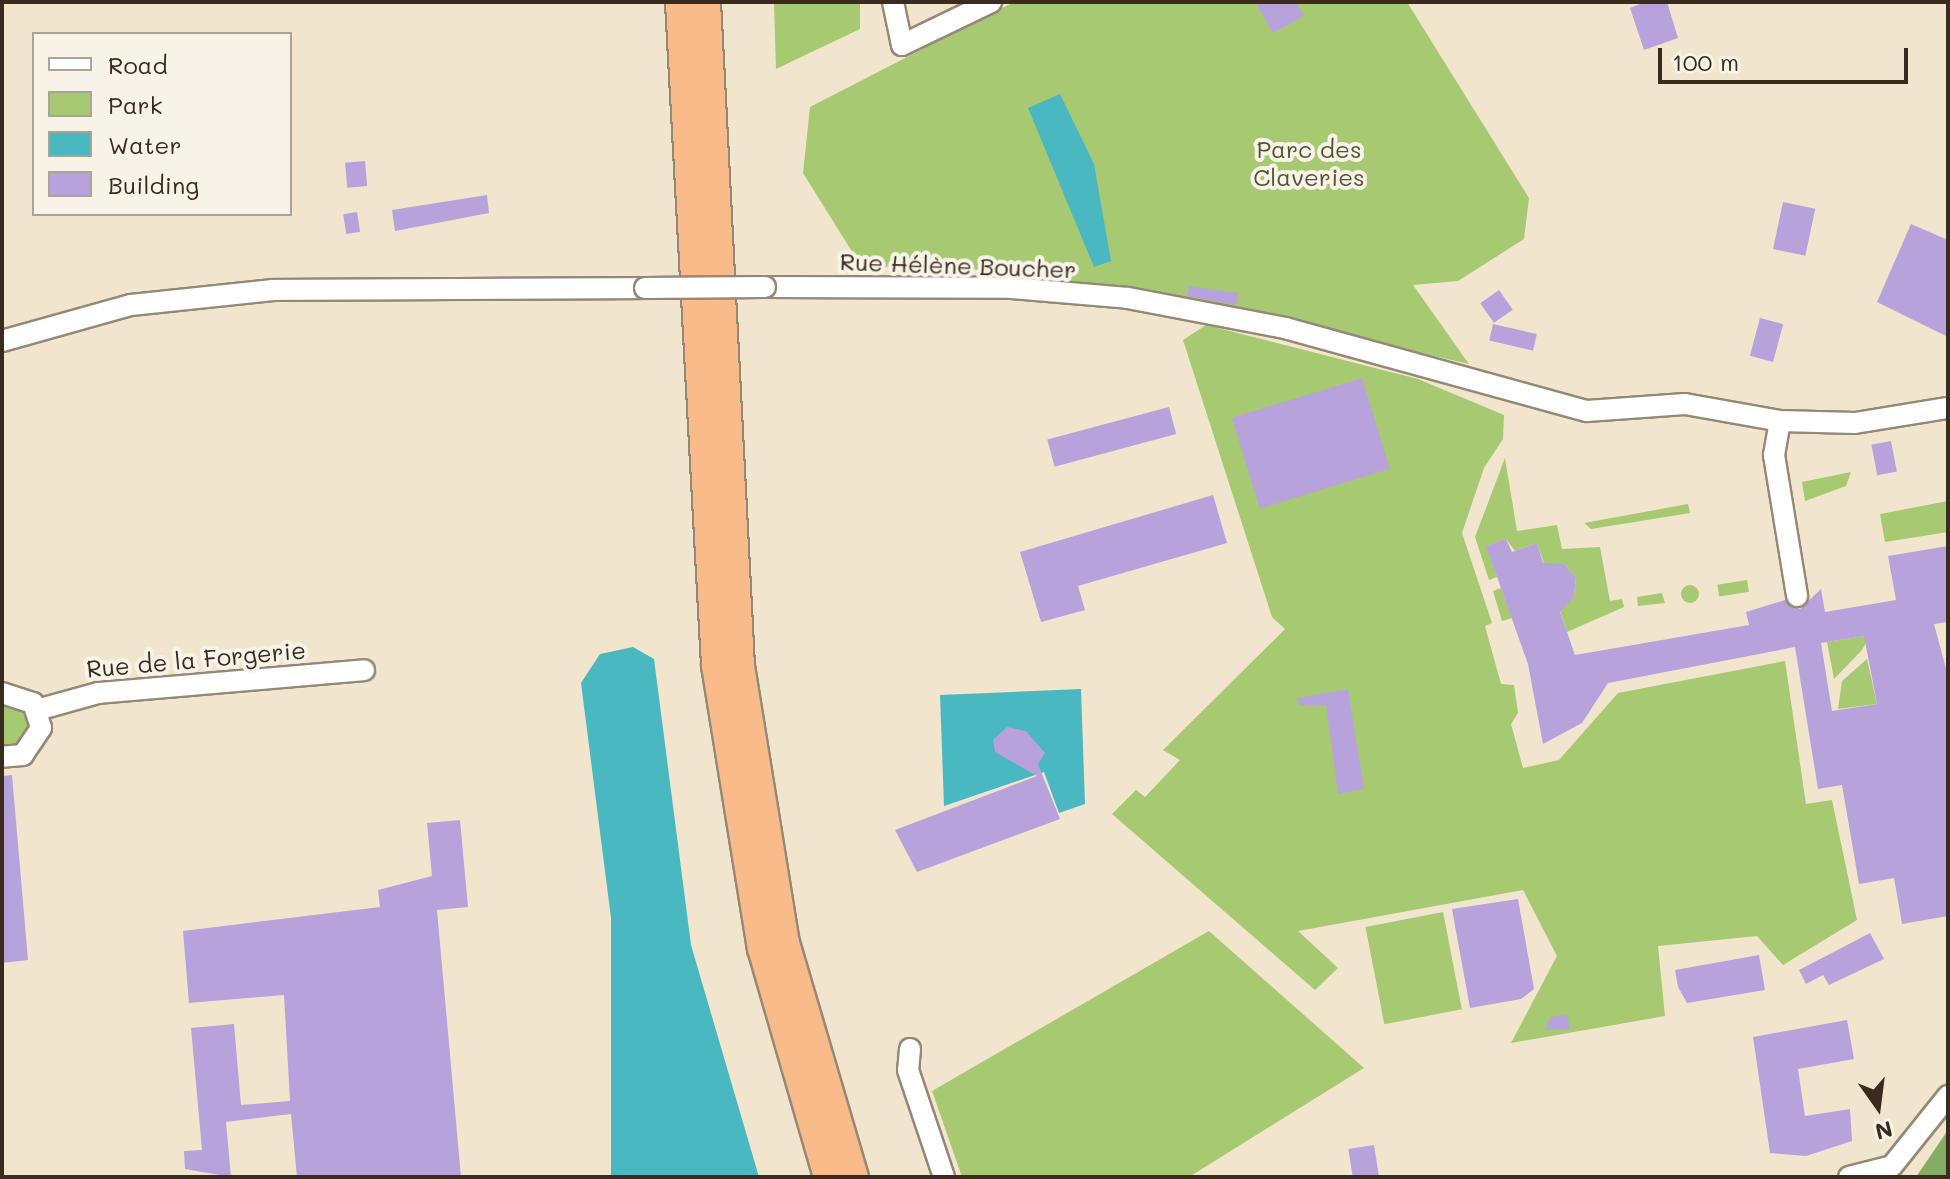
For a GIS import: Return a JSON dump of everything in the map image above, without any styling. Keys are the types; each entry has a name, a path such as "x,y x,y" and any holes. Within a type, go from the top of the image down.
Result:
{"highway":[{"path":"680,2 716,665 762,948 828,1177"},
{"path":"706,2 740,666 785,943 854,1177"}],"street":[{"path":"893,2 902,45 991,2"},
{"name":"Rue Hélène Boucher","path":"2,341 131,305 273,290 1012,288 1128,298 1295,330 1587,411 1685,404 1780,421 1855,423 1948,408"},
{"path":"1780,421 1774,455 1797,596"},
{"name":"Rue de la Forgerie","path":"37,710 98,693 364,670"},
{"path":"2,693 19,694 37,710 41,728 33,747 2,757"},
{"path":"910,1049 908,1070 944,1177"},
{"path":"1849,1177 1892,1166 1948,1096"}],"green space":[{"path":"774,2 860,2 860,29 776,69"},
{"name":"Parc des Claveries","path":"1014,2 1407,2 1529,198 1524,239 1458,281 1413,285 1469,364 1156,292 972,269 861,266 803,173 810,107"},
{"path":"1206,325 1418,379 1504,415 1503,439 1484,468 1462,533 1492,623 1485,626 1501,684 1514,685 1518,713 1511,724 1523,768 1559,760 1618,693 1785,661 1806,804 1832,800 1857,920 1783,965 1757,936 1658,946 1665,1016 1511,1043 1557,956 1523,890 1298,931 1338,968 1315,990 1112,814 1136,790 1145,797 1180,760 1163,750 1285,629 1272,617 1183,340"},
{"path":"1505,458 1517,531 1557,525 1562,549 1600,547 1610,601 1622,599 1624,607 1567,632 1559,608 1574,597 1576,577 1564,564 1544,564 1537,543 1515,551 1506,539 1487,546 1497,577 1489,580 1475,537"},
{"path":"1851,472 1846,486 1805,501 1802,482"},
{"path":"1948,501 1948,532 1885,542 1880,514"},
{"path":"1688,504 1690,513 1591,529 1584,523"},
{"path":"1747,580 1749,592 1719,597 1717,585"},
{"path":"1686,585 1694,585 1699,594 1697,601 1686,603 1681,598 1681,590"},
{"path":"1501,588 1512,618 1502,621 1493,591"},
{"path":"1662,593 1665,603 1638,606 1637,597"},
{"path":"1870,635 1862,650 1834,679 1827,642"},
{"path":"1867,659 1877,704 1838,709 1842,681"},
{"path":"11,704 27,714 30,732 19,747 2,749 2,705"},
{"path":"1443,912 1462,1009 1384,1024 1365,927"},
{"path":"1209,931 1364,1068 1189,1177 962,1177 932,1091"},
{"path":"1948,1130 1948,1177 1916,1177"}],"water":[{"path":"1060,94 1094,164 1111,261 1094,267 1028,108"},
{"path":"633,647 654,659 691,945 759,1177 611,1177 611,918 581,683 600,654"},
{"path":"1081,689 1085,804 1059,813 1044,772 944,806 940,695"}],"building":[{"path":"1255,2 1296,2 1304,16 1273,33"},
{"path":"1645,2 1667,2 1678,38 1644,50 1630,8"},
{"path":"365,161 367,186 347,188 345,163"},
{"path":"487,195 489,213 395,231 392,210"},
{"path":"1783,202 1815,209 1805,256 1773,249"},
{"path":"357,212 360,232 346,234 343,214"},
{"path":"1911,224 1948,240 1948,337 1877,302"},
{"path":"1189,286 1238,293 1236,305 1187,296"},
{"path":"1499,290 1513,310 1494,323 1480,303"},
{"path":"1760,318 1783,324 1773,362 1750,356"},
{"path":"1493,324 1537,334 1533,351 1489,341"},
{"path":"1362,378 1390,469 1260,509 1232,418"},
{"path":"1169,407 1176,434 1055,467 1047,440"},
{"path":"1891,441 1897,471 1877,475 1871,445"},
{"path":"1213,495 1227,543 1078,586 1085,610 1041,622 1020,552"},
{"path":"1506,539 1512,552 1537,543 1543,563 1564,564 1576,577 1574,597 1560,612 1575,655 1749,625 1746,612 1785,600 1800,609 1821,589 1825,612 1896,600 1888,556 1948,546 1948,622 1934,624 1948,676 1948,916 1902,924 1894,878 1859,884 1842,785 1818,789 1795,647 1608,683 1582,723 1543,744 1528,664 1486,546","holes":["1864,636 1877,704 1832,711 1821,643"]},
{"path":"1348,689 1364,789 1338,794 1326,705 1299,706 1298,698"},
{"path":"1007,727 1026,731 1045,753 1038,764 1060,819 917,872 895,830 1037,776 995,752 993,740"},
{"path":"12,775 28,960 2,963 2,776"},
{"path":"460,820 468,907 437,910 461,1177 297,1177 291,1114 226,1122 231,1177 185,1169 184,1151 202,1150 191,1028 234,1024 241,1105 290,1101 284,995 189,1003 183,931 380,907 378,890 432,876 427,823"},
{"path":"1518,899 1534,989 1521,999 1470,1008 1452,909"},
{"path":"1870,933 1884,959 1829,985 1823,975 1806,984 1799,970"},
{"path":"1759,955 1765,990 1687,1003 1678,987 1675,970"},
{"path":"1568,1015 1569,1029 1545,1030 1550,1017"},
{"path":"1847,1020 1854,1059 1798,1069 1805,1116 1850,1109 1852,1141 1806,1156 1770,1153 1753,1037"},
{"path":"1374,1145 1379,1177 1353,1177 1348,1149"}]}
